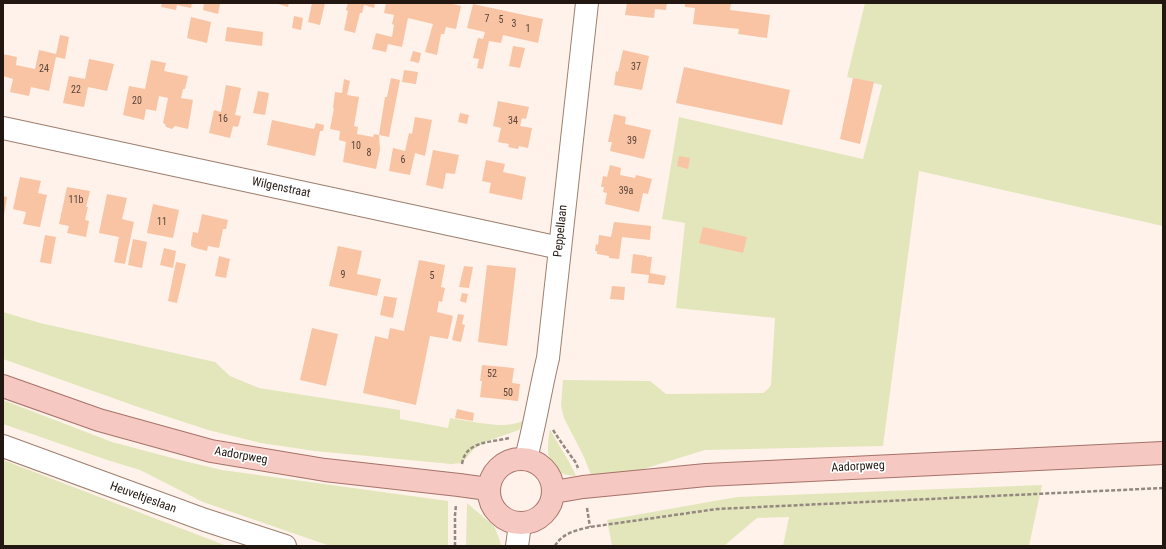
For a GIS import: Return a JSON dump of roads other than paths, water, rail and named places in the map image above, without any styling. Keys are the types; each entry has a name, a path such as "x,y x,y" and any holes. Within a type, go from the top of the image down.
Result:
{"main road":[{"name":"Aadorpweg","path":"3,386 99,420 211,451 324,470 488,489"},
{"name":"Aadorpweg","path":"554,492 583,487 706,474 1163,453"},
{"path":"526,458 540,464 551,476 554,492 551,504 543,515 533,522 520,524 503,519 491,506 488,489 491,476 500,465 512,459 526,458"}],"street":[{"name":"Peppellaan","path":"526,458 548,358 587,3"},
{"name":"Wilgenstraat","path":"3,128 560,248"},
{"name":"Heuveltjeslaan","path":"3,446 205,520 285,546"},
{"path":"518,546 520,524"}]}
